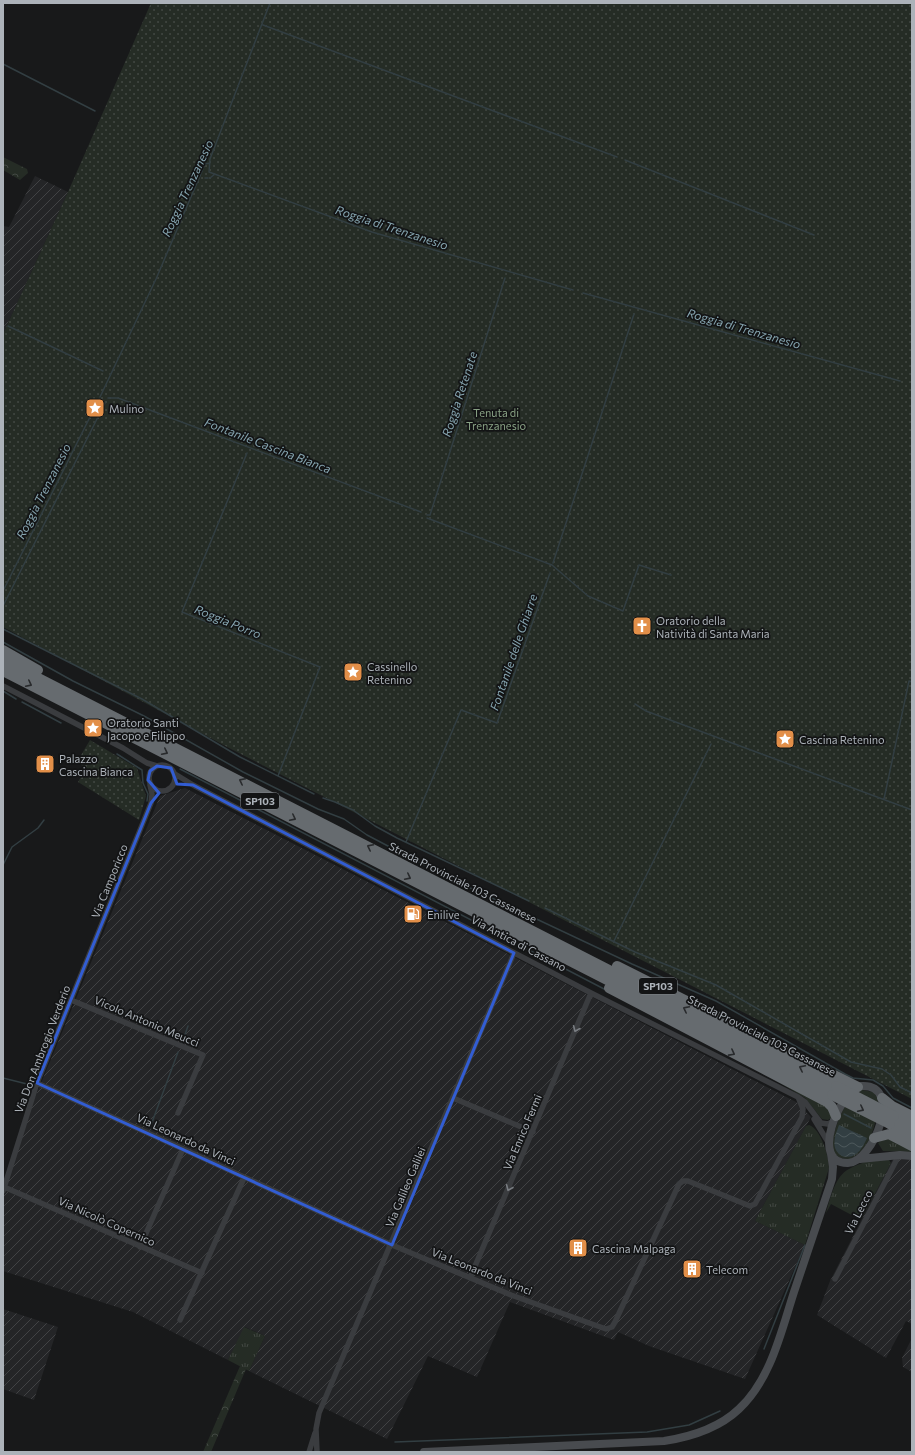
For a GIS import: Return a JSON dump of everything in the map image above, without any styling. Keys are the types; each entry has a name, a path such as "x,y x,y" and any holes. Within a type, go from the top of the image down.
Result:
{"highway":[{"name":"SP103","path":"3,650 48,676 82,699"},
{"name":"Strada Provinciale 103 Cassanese","path":"3,660 82,699 455,891 892,1120 912,1126"},
{"name":"Strada Provinciale 103 Cassanese","path":"3,671 465,906 834,1090"},
{"name":"SP103","path":"455,891 533,926 680,997 858,1087"},
{"name":"SP103","path":"465,906 499,928 827,1102 833,1107 835,1119"},
{"path":"882,1098 892,1106 912,1116"},
{"name":"Strada Provinciale 103 Cassanese","path":"892,1120 912,1136"},
{"path":"872,1140 888,1134 912,1146"}],"main road":[{"path":"424,1452 655,1442 694,1434 726,1419 745,1403 770,1361 832,1179 834,1167 828,1142 835,1119 848,1094 858,1087 867,1086 873,1088 882,1098 883,1111 872,1140 856,1161 842,1168 832,1179"},
{"path":"872,1140 876,1152 887,1156"},
{"path":"831,1154 842,1162 887,1156 912,1156"}],"street":[{"path":"3,686 125,749 147,763 157,766 168,766 175,774 174,785"},
{"path":"125,749 142,762 149,773 148,780 150,785 155,790 163,792"},
{"path":"149,773 157,766"},
{"name":"Via Antica di Cassano","path":"175,774 193,785 591,993 798,1097 821,1123 828,1124 835,1119"},
{"path":"152,803 163,792 169,790 174,785 183,783 193,785"},
{"name":"Via Camporicco","path":"78,983 152,803 150,785"},
{"name":"Via Galileo Galilei","path":"309,1452 321,1408 392,1245 514,952"},
{"name":"Via Don Ambrogio Verderio","path":"4,1189 37,1083 78,983"},
{"name":"Via Enrico Fermi","path":"470,1278 591,993"},
{"name":"Vicolo Antonio Meucci","path":"71,1000 203,1055 178,1113"},
{"name":"Via Leonardo da Vinci","path":"37,1083 183,1148 244,1178 392,1245 511,1295 603,1328 610,1328 615,1323 679,1183 685,1180 745,1204 753,1205 759,1200 802,1117"},
{"path":"798,1097 804,1109 802,1117"},
{"path":"453,1098 533,1132"},
{"path":"802,1117 807,1112 812,1112"},
{"name":"Via Antica di Cassano","path":"812,1112 828,1142"},
{"path":"140,1247 183,1148"},
{"name":"Via Lecco","path":"835,1279 899,1155"},
{"path":"180,1320 244,1178"},
{"name":"Via Nicolò Copernico","path":"4,1189 202,1273"},
{"name":"Via Galileo Galilei","path":"316,1428 318,1452"}],"highlighted area":[{"path":"157,766 171,768 177,784 193,785 514,953 392,1245 37,1083 151,803 159,793 148,780 150,771"}],"shaded area":[{"path":"35,176 68,192 3,334 3,226 9,227"},
{"path":"185,788 798,1103 811,1117 755,1221 805,1245 745,1379 649,1346 618,1332 614,1340 510,1302 477,1377 428,1356 387,1439 249,1371 265,1336 245,1327 228,1360 133,1312 3,1271 3,1197 32,1105 160,796"},
{"path":"897,1151 912,1153 912,1324 906,1321 886,1358 817,1315 830,1281"},
{"path":"3,1309 58,1327 34,1400 3,1389"},
{"path":"912,1338 912,1372 903,1367 902,1358"}],"green space":[{"name":"Tenuta di Trenzanesio","path":"151,3 912,3 912,1099 231,749 3,627 3,334 68,192"},
{"path":"3,157 27,169 28,173 20,180 3,170"},
{"path":"90,740 137,768 146,796 139,820 78,782 86,768 77,762"},
{"path":"768,1076 827,1103 832,1117 828,1120 822,1119 805,1098"},
{"path":"862,1090 873,1092 878,1098 875,1125 869,1141 858,1154 851,1159 841,1158 836,1155 833,1150 836,1127 849,1099"},
{"path":"809,1125 821,1137 828,1157 829,1168 805,1245 755,1221 806,1126"},
{"path":"886,1138 912,1149 912,1152 883,1151 878,1143"},
{"path":"869,1160 889,1160 891,1163 861,1220 831,1204 826,1213 834,1188 844,1172"},
{"path":"244,1327 265,1336 249,1371 228,1360"},
{"path":"240,1366 246,1369 211,1452 203,1452"}],"water":[{"path":"839,1125 867,1138 861,1150 855,1155 847,1157 842,1156 836,1150 834,1142"}],"waterway":[{"name":"Roggia di Trenzanesio","path":"270,3 210,159 209,172 372,232 573,290"},
{"path":"263,25 617,157"},
{"path":"3,64 95,111"},
{"path":"625,160 814,235"},
{"name":"Roggia Trenzanesio","path":"100,397 156,279 205,164 210,163"},
{"name":"Roggia di Trenzanesio","path":"210,178 215,174"},
{"name":"Roggia Retenate","path":"427,515 430,515 505,278"},
{"name":"Roggia di Trenzanesio","path":"583,293 900,381"},
{"name":"Fontanile delle Ghiarre","path":"553,563 634,314"},
{"name":"Roggia Trenzanesio","path":"8,326 103,371"},
{"name":"Fontanile Cascina Bianca","path":"108,398 118,398 421,512"},
{"name":"Roggia Trenzanesio","path":"3,591 99,399"},
{"name":"Fontanile Cascina Bianca","path":"3,606 105,403"},
{"name":"Roggia Porro","path":"247,453 182,612 320,667 278,776"},
{"path":"427,518 552,565 588,596 623,611 639,565 671,575"},
{"name":"Fontanile delle Ghiarre","path":"406,842 461,710 497,723 550,573"},
{"path":"3,629 142,699 240,757 314,794"},
{"path":"3,642 73,681 144,716 243,772 318,809 344,819 367,835 445,876 632,964 716,1001 853,1078 873,1080 883,1086 893,1098 912,1108"},
{"name":"Roggia di Trenzanesio","path":"884,799 909,681 912,682"},
{"path":"3,691 16,699"},
{"path":"22,702 61,723"},
{"path":"635,704 646,711 912,810"},
{"path":"614,941 711,744"},
{"path":"117,754 142,770 143,783 148,794 147,801"},
{"path":"180,769 606,990"},
{"path":"323,798 353,810 375,826 397,838 529,901"},
{"path":"3,865 12,847 38,828 44,820"},
{"path":"545,908 635,952 716,985 851,1062 882,1069 891,1075 900,1087 912,1093"},
{"name":"Roggia Porro","path":"182,1043 188,1026"},
{"name":"Roggia Porro","path":"151,1125 178,1052"},
{"path":"3,1078 27,1084"},
{"path":"844,1114 871,1128"},
{"path":"764,1349 805,1245"},
{"path":"395,1442 647,1432 689,1425 720,1411"}],"place":[{"name":"Mulino","path":"95,408"},
{"name":"Oratorio della Natività di Santa Maria","path":"642,626"},
{"name":"Cassinello Retenino","path":"353,672"},
{"name":"Oratorio Santi Jacopo e Filippo","path":"93,728"},
{"name":"Cascina Retenino","path":"785,739"},
{"name":"Palazzo Cascina Bianca","path":"45,764"},
{"name":"Enilive","path":"413,914"},
{"name":"Cascina Malpaga","path":"578,1248"},
{"name":"Telecom","path":"692,1269"}]}
